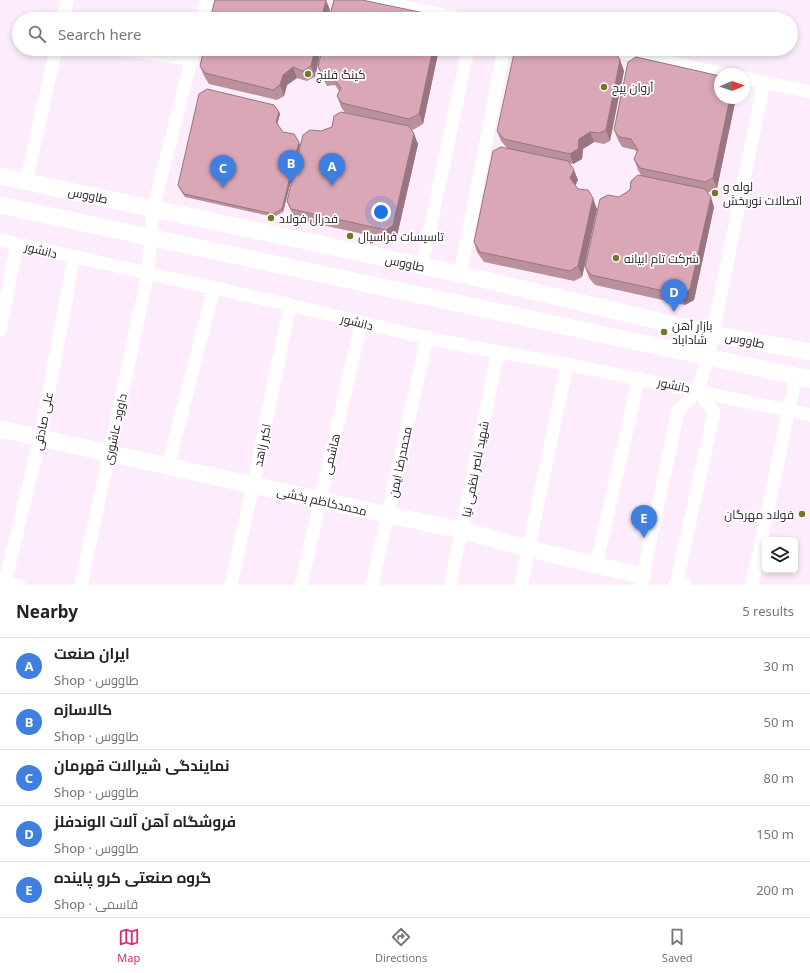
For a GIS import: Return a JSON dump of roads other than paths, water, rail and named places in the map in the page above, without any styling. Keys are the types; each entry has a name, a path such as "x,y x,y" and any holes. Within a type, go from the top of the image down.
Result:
{"street":[{"path":"64,12 67,0"},
{"path":"204,12 207,0"},
{"path":"372,0 429,12"},
{"path":"26,182 54,56"},
{"name":"داوود عاشوری","path":"81,585 148,273 153,209 192,56"},
{"path":"422,266 467,56"},
{"path":"460,274 503,56"},
{"path":"639,56 714,72"},
{"path":"750,79 810,92"},
{"path":"642,580 678,411 698,390 708,357 764,82"},
{"name":"طاووس","path":"0,176 460,274 713,334 810,352"},
{"name":"طاووس","path":"0,205 803,378"},
{"name":"دانشور","path":"0,240 74,258 290,305 427,338 639,378 810,415"},
{"path":"0,330 17,244"},
{"name":"علی صادقی","path":"3,581 40,438 74,258"},
{"path":"168,466 214,288"},
{"name":"اکبر زاهد","path":"231,585 290,305"},
{"name":"هاشمی","path":"301,585 361,323"},
{"name":"محمدرضا ایمن","path":"372,585 427,338"},
{"name":"شهید ناصر نظمی نیا","path":"450,585 498,352"},
{"path":"521,585 567,364"},
{"path":"596,565 639,378"},
{"path":"752,585 789,410 803,378"},
{"path":"679,585 714,413 698,390"},
{"name":"محمدکاظم بخشی","path":"0,429 388,516 462,530 529,549 596,565 642,580"},
{"path":"3,581 19,585"}],"place":[{"name":"کینگ فلنج","path":"308,74"},
{"name":"آروان پیچ","path":"604,87"},
{"name":"کالاسازه","path":"291,183"},
{"name":"ايران صنعت","path":"332,186"},
{"name":"نمایندگی شیرالات قهرمان","path":"223,188"},
{"name":"لوله و اتصالات نوربخش","path":"715,193"},
{"name":"فدرال فولاد","path":"271,218"},
{"name":"تاسیسات فراسیال","path":"350,236"},
{"name":"شرکت تام ابیانه","path":"616,258"},
{"name":"فروشگاه آهن آلات الوندفلز","path":"674,312"},
{"name":"بازار آهن شاداباد","path":"664,332"},
{"name":"فولاد مهرگان","path":"802,514"},
{"name":"گروه صنعتی کرو پاینده","path":"644,538"}]}
